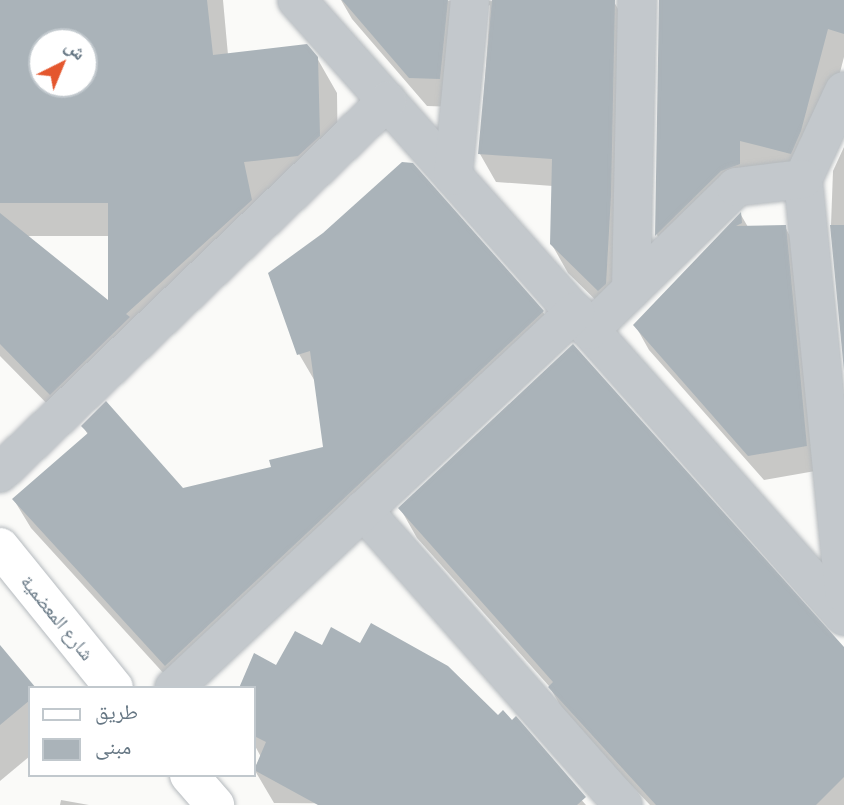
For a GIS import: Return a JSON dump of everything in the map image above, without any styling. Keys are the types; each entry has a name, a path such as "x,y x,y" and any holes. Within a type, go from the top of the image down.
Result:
{"main road":[{"name":"شارع المعضمية","path":"0,548 112,686"},
{"name":"شارع المعضمية","path":"0,590 87,686"},
{"path":"165,777 186,805"},
{"path":"191,777 215,805"}],"street":[{"path":"298,0 844,616"},
{"path":"453,176 470,0"},
{"path":"631,290 637,0"},
{"path":"844,91 803,179 844,593"},
{"path":"0,473 387,101"},
{"path":"176,686 363,510 583,321 631,290 736,187 803,179"},
{"path":"363,510 623,805"}],"building":[{"path":"0,0 207,0 213,55 307,44 318,57 320,136 298,156 244,162 252,200 126,314 130,317 50,395 0,344 0,213 108,300 108,203 0,203"},
{"path":"342,0 448,0 440,79 409,78"},
{"path":"492,0 615,0 611,196 606,284 598,291 550,244 552,159 478,154"},
{"path":"659,0 844,0 844,34 828,29 801,131 791,154 740,141 740,164 721,171 655,236"},
{"path":"402,162 413,163 544,311 165,666 12,499 88,433 81,426 106,401 183,488 271,467 269,460 323,447 310,351 297,355 268,273 323,233"},
{"path":"741,212 742,223 736,226 786,225 807,446 748,456 633,325"},
{"path":"830,225 844,225 844,371"},
{"path":"573,344 844,647 844,777 816,805 656,805 548,687 553,682 398,508"},
{"path":"371,623 448,666 498,715 503,710 512,720 516,716 586,797 577,805 318,805 256,771 266,742 256,737 256,686 240,686 254,653 276,665 295,631 322,645 331,627 360,643"},
{"path":"0,645 34,686 28,686 28,702 0,725"}]}
